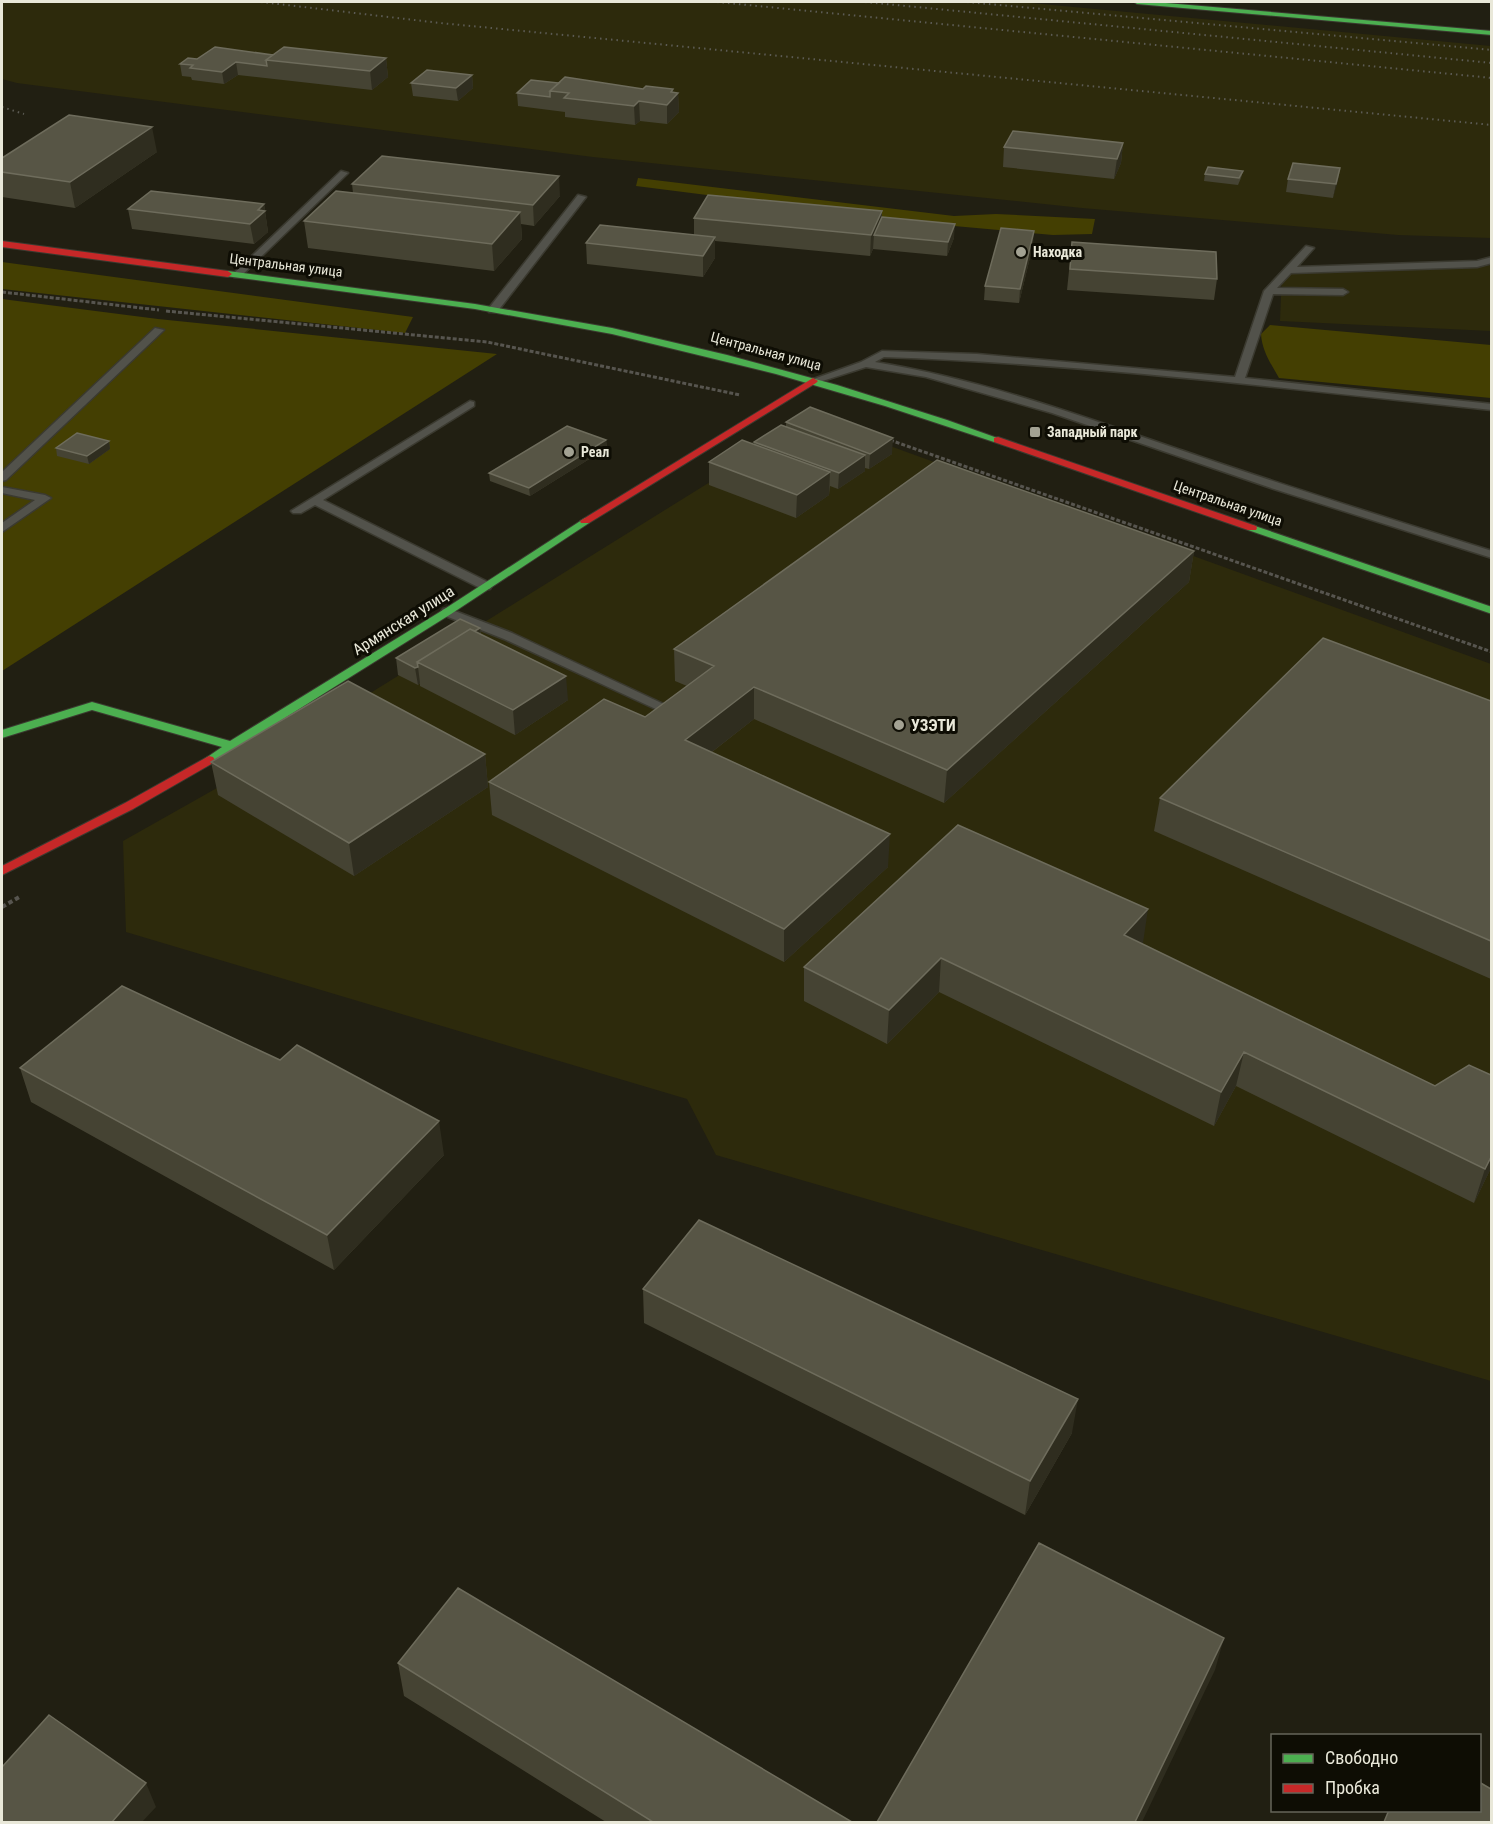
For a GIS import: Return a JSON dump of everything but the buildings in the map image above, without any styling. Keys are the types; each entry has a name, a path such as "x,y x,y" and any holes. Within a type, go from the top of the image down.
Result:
{"street":[{"path":"1137,2 1491,33"},
{"name":"Центральная улица","path":"2,244 493,310 659,341 747,361 909,409 1491,611"},
{"name":"Армянская улица","path":"2,871 129,806 233,746 447,612 555,539 813,381"},
{"path":"2,734 92,706 233,746"}],"lane":[{"path":"237,275 344,173"},
{"path":"493,310 581,197"},
{"path":"1239,381 1269,291 1309,248"},
{"path":"1289,270 1477,264 1491,260"},
{"path":"1269,291 1343,292"},
{"path":"2,478 159,330"},
{"path":"813,381 865,364 882,354 978,357 1491,407"},
{"path":"865,364 927,374 1056,411 1278,487 1491,555"},
{"path":"297,512 470,404"},
{"path":"2,490 45,498 2,528"},
{"path":"315,500 486,586"},
{"path":"447,612 508,636 665,708"}],"path":[{"path":"2,292 321,328 487,342 775,404"},
{"path":"888,440 1491,652"}],"shaded area":[{"path":"2,2 1020,2 1491,46 1491,238 1398,235 1082,208 593,157 17,83 2,79"},
{"path":"638,178 954,216 996,214 1095,219 1092,234 1053,235 943,225 636,186"},
{"path":"2,262 413,317 405,333 2,289"},
{"path":"1491,265 1491,331 1280,321 1282,273"},
{"path":"2,299 158,319 497,354 2,671"},
{"path":"1270,325 1491,345 1491,398 1279,378 1263,346 1261,334"},
{"path":"813,418 1491,664 1491,1381 716,1155 687,1099 126,932 123,841 224,784"}],"railway":[{"path":"261,2 440,23 1492,125"},
{"path":"717,2 1492,78"},
{"path":"865,2 1492,63"},
{"path":"967,2 1492,50"},
{"path":"2,107 24,114"}],"traffic: fast":[{"path":"1137,2 1492,33"},
{"path":"228,274 475,306 612,331 724,357 834,387 998,440"},
{"path":"209,760 447,612 585,521"},
{"path":"1252,528 1492,611"},
{"path":"2,734 92,706 233,746"}],"traffic: jam":[{"path":"2,244 228,274"},
{"path":"585,521 813,381"},
{"path":"998,440 1252,528"},
{"path":"2,871 129,806 209,760"}],"place":[{"name":"Находка","path":"1021,252"},
{"name":"Западный парк","path":"1035,432"},
{"name":"Реал","path":"569,452"},
{"name":"УЗЭТИ","path":"899,725"}]}
